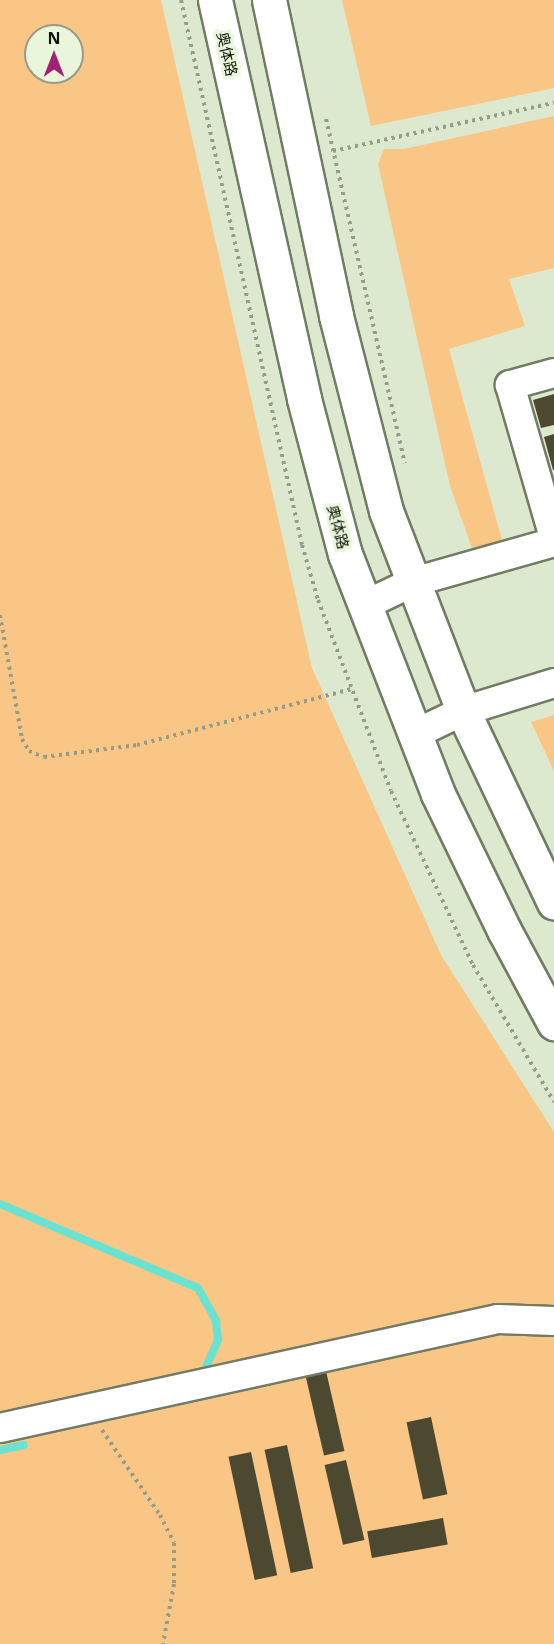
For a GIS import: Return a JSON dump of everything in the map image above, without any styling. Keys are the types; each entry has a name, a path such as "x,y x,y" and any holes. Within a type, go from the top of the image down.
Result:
{"main road":[{"name":"奥体路","path":"215,0 304,399 345,554 438,794 504,930 554,1023"},
{"path":"269,0 336,316 386,511 463,711 554,903"}],"lane":[{"path":"365,605 413,582 554,539 549,503 510,385 554,373"},
{"path":"415,734 463,711 554,683"},
{"path":"0,1428 498,1319 554,1321"}],"path":[{"path":"333,151 554,103"},
{"path":"325,116 406,466"},
{"path":"0,615 22,739 29,751 44,757 137,746 352,689"},
{"path":"91,1408 106,1440 160,1515 174,1543 174,1584 163,1644"}],"shaded area":[{"path":"0,0 161,0 312,668 441,955 554,1132 554,1644 0,1644"},
{"path":"342,0 554,0 554,88 371,126"},
{"path":"554,116 554,268 509,279 525,326 449,349 502,540 473,551 450,486 378,164 384,149 404,149"},
{"path":"554,715 554,771 531,722"}],"building":[{"path":"554,394 554,425 541,428 533,400"},
{"path":"554,434 554,470 553,470 544,437"},
{"path":"326,1371 344,1451 324,1456 306,1376"},
{"path":"431,1417 447,1494 423,1499 407,1422"},
{"path":"287,1445 313,1568 291,1573 265,1450"},
{"path":"251,1452 277,1575 255,1580 229,1457"},
{"path":"346,1460 364,1540 343,1545 325,1465"},
{"path":"443,1518 448,1545 372,1558 367,1531"}],"waterway":[{"path":"0,1204 198,1288 216,1321 218,1340 202,1376"},
{"path":"0,1450 23,1445"}]}
